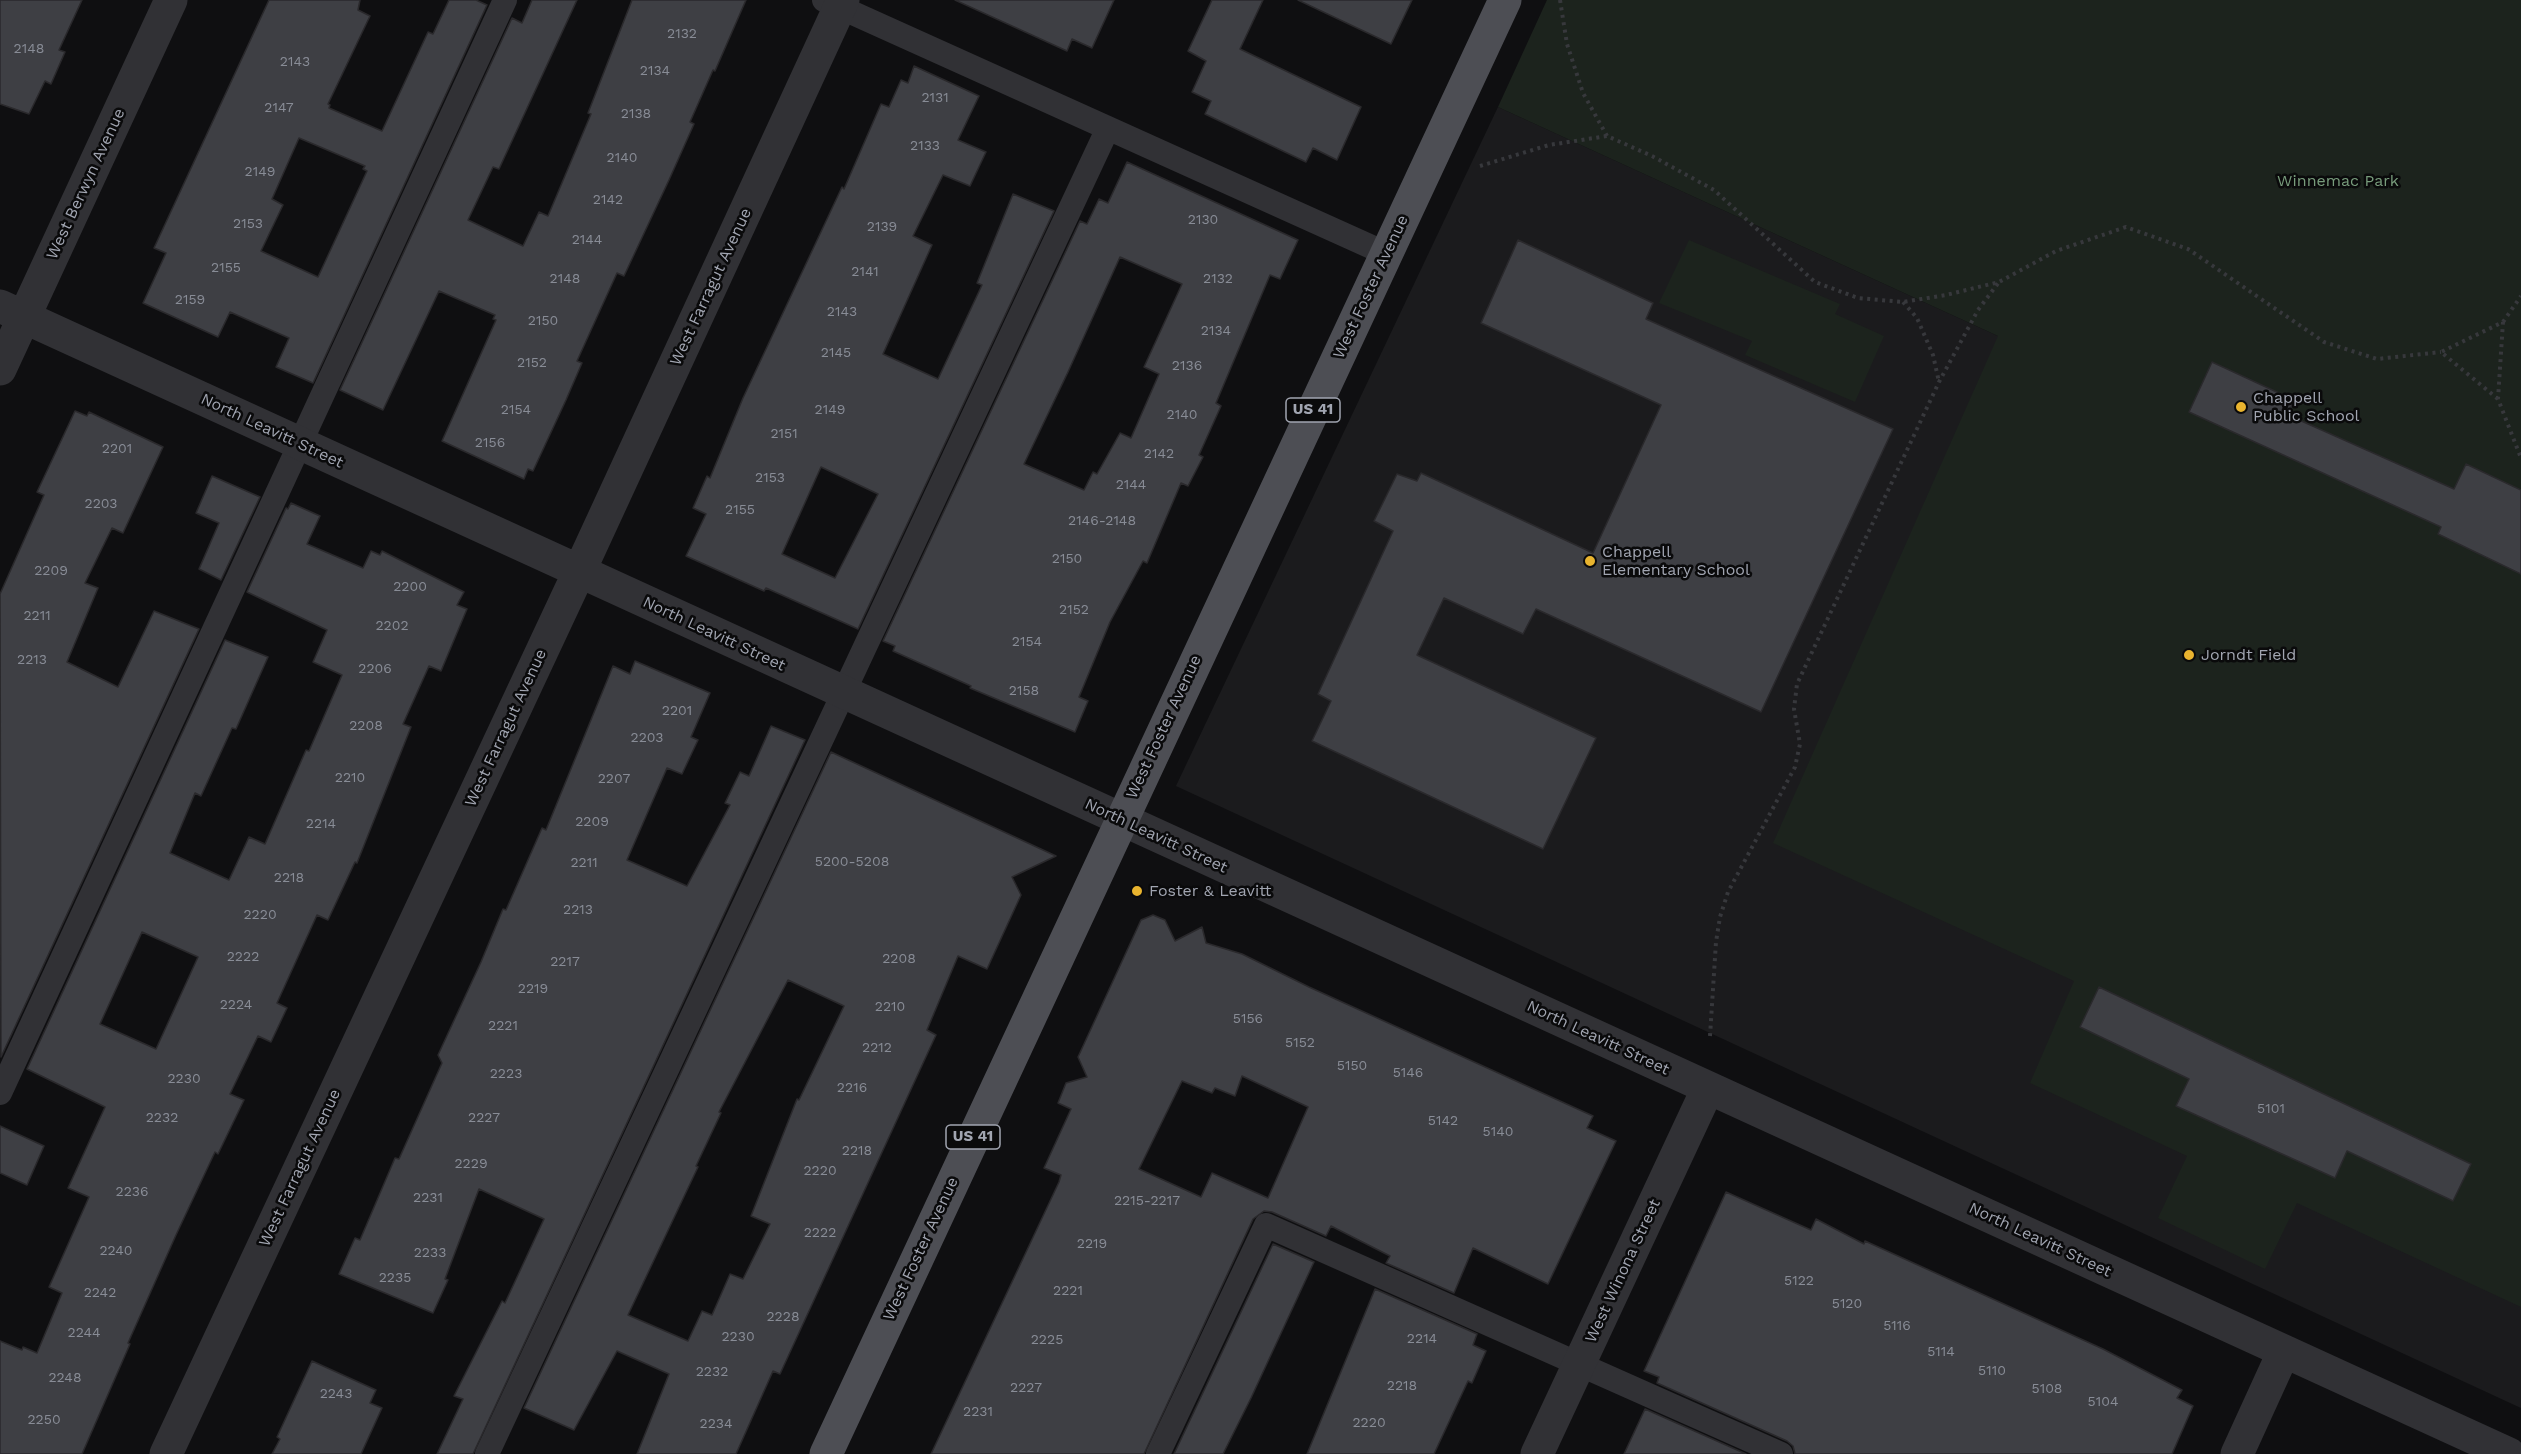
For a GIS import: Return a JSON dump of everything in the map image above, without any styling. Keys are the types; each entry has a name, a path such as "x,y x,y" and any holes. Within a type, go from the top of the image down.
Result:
{"main road":[{"name":"West Foster Avenue","path":"826,1454 1505,0"}],"street":[{"name":"West Berwyn Avenue","path":"0,369 12,312 171,0"},
{"name":"West Farragut Avenue","path":"166,1454 579,572 836,2"},
{"name":"North Leavitt Street","path":"12,312 2509,1454"},
{"name":"West Winona Street","path":"1537,1454 1708,1088"},
{"path":"2237,1454 2284,1351"}],"lane":[{"path":"0,1093 505,0"},
{"path":"836,2 1107,128 1387,254"},
{"path":"487,1454 1107,128"},
{"path":"1158,1454 1266,1225 1781,1454"}],"path":[{"path":"1560,0 1567,44 1583,93 1607,136"},
{"path":"1480,166 1549,145 1607,136 1652,156 1714,190 1815,282 1858,298 1903,302 1946,295 1999,282 2056,251 2126,227 2188,249 2324,342 2377,359 2441,352 2503,322 2521,297"},
{"path":"1710,1036 1716,942 1720,917 1728,892 1795,766 1800,744 1794,709 1797,684 1939,382 1978,310 1999,282"},
{"path":"1903,302 1917,318 1933,355 1939,382"},
{"path":"2503,322 2498,399 2521,458"},
{"path":"2441,352 2498,399"}],"shaded area":[{"path":"1498,107 1998,336 2521,467 2521,1408 1176,786"}],"green space":[{"name":"Jorndt Field","path":"1547,0 2521,0 2521,1307 2297,1203 2265,1269 2158,1218 2187,1156 2030,1083 2074,981 1773,843 1998,336 1498,107"},
{"path":"1689,240 1840,304 1835,314 1884,336 1855,402 1745,355 1752,341 1659,303"}],"building":[{"path":"0,0 82,0 59,50 65,52 51,84 45,81 29,114 0,104"},
{"path":"269,0 360,0 358,10 370,16 328,104 329,108 382,131 428,32 433,34 449,0 476,0 487,5 313,383 276,367 289,338 230,312 218,337 143,303 166,253 154,248","holes":["299,138 365,166 363,169 367,171 318,277 261,251 283,205 272,199"]},
{"path":"532,0 577,0 499,169 493,167 468,220 523,246 539,212 548,216 591,114 588,113 632,0 746,0 690,122 694,124 669,180 624,276 617,273 577,361 582,363 566,400 533,471 528,469 524,479 442,441 496,320 493,319 495,315 439,291 383,410 340,390 512,18 522,23"},
{"path":"955,0 1114,0 1092,48 1072,39 1067,51"},
{"path":"1212,0 1263,0 1240,49 1361,107 1337,160 1313,148 1306,162 1205,114 1211,101 1192,92 1206,61 1188,51"},
{"path":"1298,0 1412,0 1391,44"},
{"path":"914,66 979,96 958,140 986,152 970,186 943,175 913,236 932,245 883,354 938,379 982,285 977,283 1013,194 1054,211 858,629 686,556 706,514 693,508 707,476 710,478 743,398 842,187 844,189 881,104 889,107 901,80 908,83","holes":["821,467 878,494 835,578 782,554"]},
{"path":"1127,162 1298,240 1280,279 1270,275 1216,403 1221,406 1199,455 1203,457 1188,486 1181,483 1147,563 1143,561 1110,622 1079,697 1088,701 1075,732 970,688 971,686 893,651 895,646 883,641 1080,221 1087,224 1099,199 1108,203","holes":["1120,257 1182,284 1144,367 1159,374 1131,438 1120,433 1097,474 1093,472 1084,490 1024,464"]},
{"name":"Chappell Elementary School","path":"1518,240 1653,303 1646,319 1893,429 1761,712 1536,609 1523,634 1444,598 1417,655 1596,738 1543,849 1312,741 1331,701 1318,694 1393,531 1374,521 1397,474 1417,481 1421,473 1593,553 1661,405 1481,323"},
{"path":"2212,362 2294,400 2288,415 2454,489 2466,464 2521,490 2521,574 2438,534 2441,527 2189,412"},
{"path":"75,411 87,416 89,412 163,447 123,533 112,528 85,583 98,588 67,662 118,687 154,611 199,629 1,1057 0,594 44,495 37,492"},
{"path":"212,476 260,497 221,580 199,569 219,523 196,513"},
{"path":"291,503 320,516 307,544 363,568 371,551 380,555 382,551 464,592 457,605 467,609 441,671 429,666 403,724 411,727 357,863 355,862 328,920 317,915 277,1003 287,1008 271,1042 258,1036 230,1094 244,1100 218,1154 215,1152 176,1235 82,1454 0,1454 0,1341 37,1353 62,1293 49,1287 89,1197 68,1188 105,1107 27,1069 225,640 268,657 236,729 232,728 201,796 195,793 170,853 229,880 249,837 265,844 342,675 313,662 327,630 247,592 286,508 288,509","holes":["142,932 198,957 156,1049 100,1024"]},
{"path":"635,661 710,693 691,737 698,740 682,774 667,768 627,860 687,886 730,805 725,803 740,772 749,776 771,726 805,740 473,1454 437,1454 463,1399 454,1396 502,1301 505,1303 544,1219 479,1189 445,1279 448,1280 433,1313 339,1274 355,1238 360,1240 395,1158 399,1159 442,1063 438,1055 503,909 506,910 542,828 546,830 613,666 630,674"},
{"path":"831,752 1056,856 1012,877 1021,895 987,969 958,956 927,1030 936,1035 780,1374 773,1371 736,1454 637,1454 669,1374 617,1351 574,1430 524,1408","holes":["788,980 844,1006 799,1100 797,1099 751,1216 770,1224 743,1279 730,1274 712,1315 702,1311 688,1341 628,1315 698,1167 696,1166 721,1113 719,1112"]},
{"path":"1153,915 1165,920 1175,941 1202,927 1206,943 1242,954 1309,987 1593,1116 1587,1128 1616,1141 1548,1284 1473,1248 1454,1293 1386,1263 1390,1256 1331,1226 1326,1236 1272,1212 1264,1211 1253,1219 1144,1454 931,1454 1059,1182 1061,1175 1044,1168 1071,1109 1058,1103 1066,1083 1087,1077 1078,1057 1141,920","holes":["1242,1076 1308,1107 1268,1198 1212,1173 1201,1197 1139,1169 1182,1081 1212,1093 1215,1088 1235,1096"]},
{"path":"2099,987 2471,1164 2453,1201 2347,1151 2335,1178 2176,1106 2189,1079 2080,1027"},
{"path":"0,1126 44,1146 27,1185 0,1173"},
{"path":"1726,1192 1811,1230 1816,1219 1864,1244 1865,1241 2103,1349 2182,1390 2177,1398 2193,1406 2172,1454 1795,1454 1793,1446 1787,1441 1657,1383 1659,1377 1644,1371"},
{"path":"1273,1244 1314,1262 1251,1398 1223,1454 1174,1454"},
{"path":"1375,1289 1477,1334 1473,1345 1486,1351 1472,1383 1468,1381 1434,1454 1307,1454"},
{"path":"312,1361 376,1390 370,1403 382,1408 361,1454 272,1454 280,1439 277,1437"},
{"path":"1645,1409 1746,1454 1624,1454"}],"place":[{"name":"Chappell Public School","path":"2241,407"},
{"name":"Chappell Elementary School","path":"1590,561"},
{"name":"Jorndt Field","path":"2189,655"},
{"name":"Foster & Leavitt","path":"1137,891"}],"park label":[{"name":"Winnemac Park","path":"2338,181"}]}
